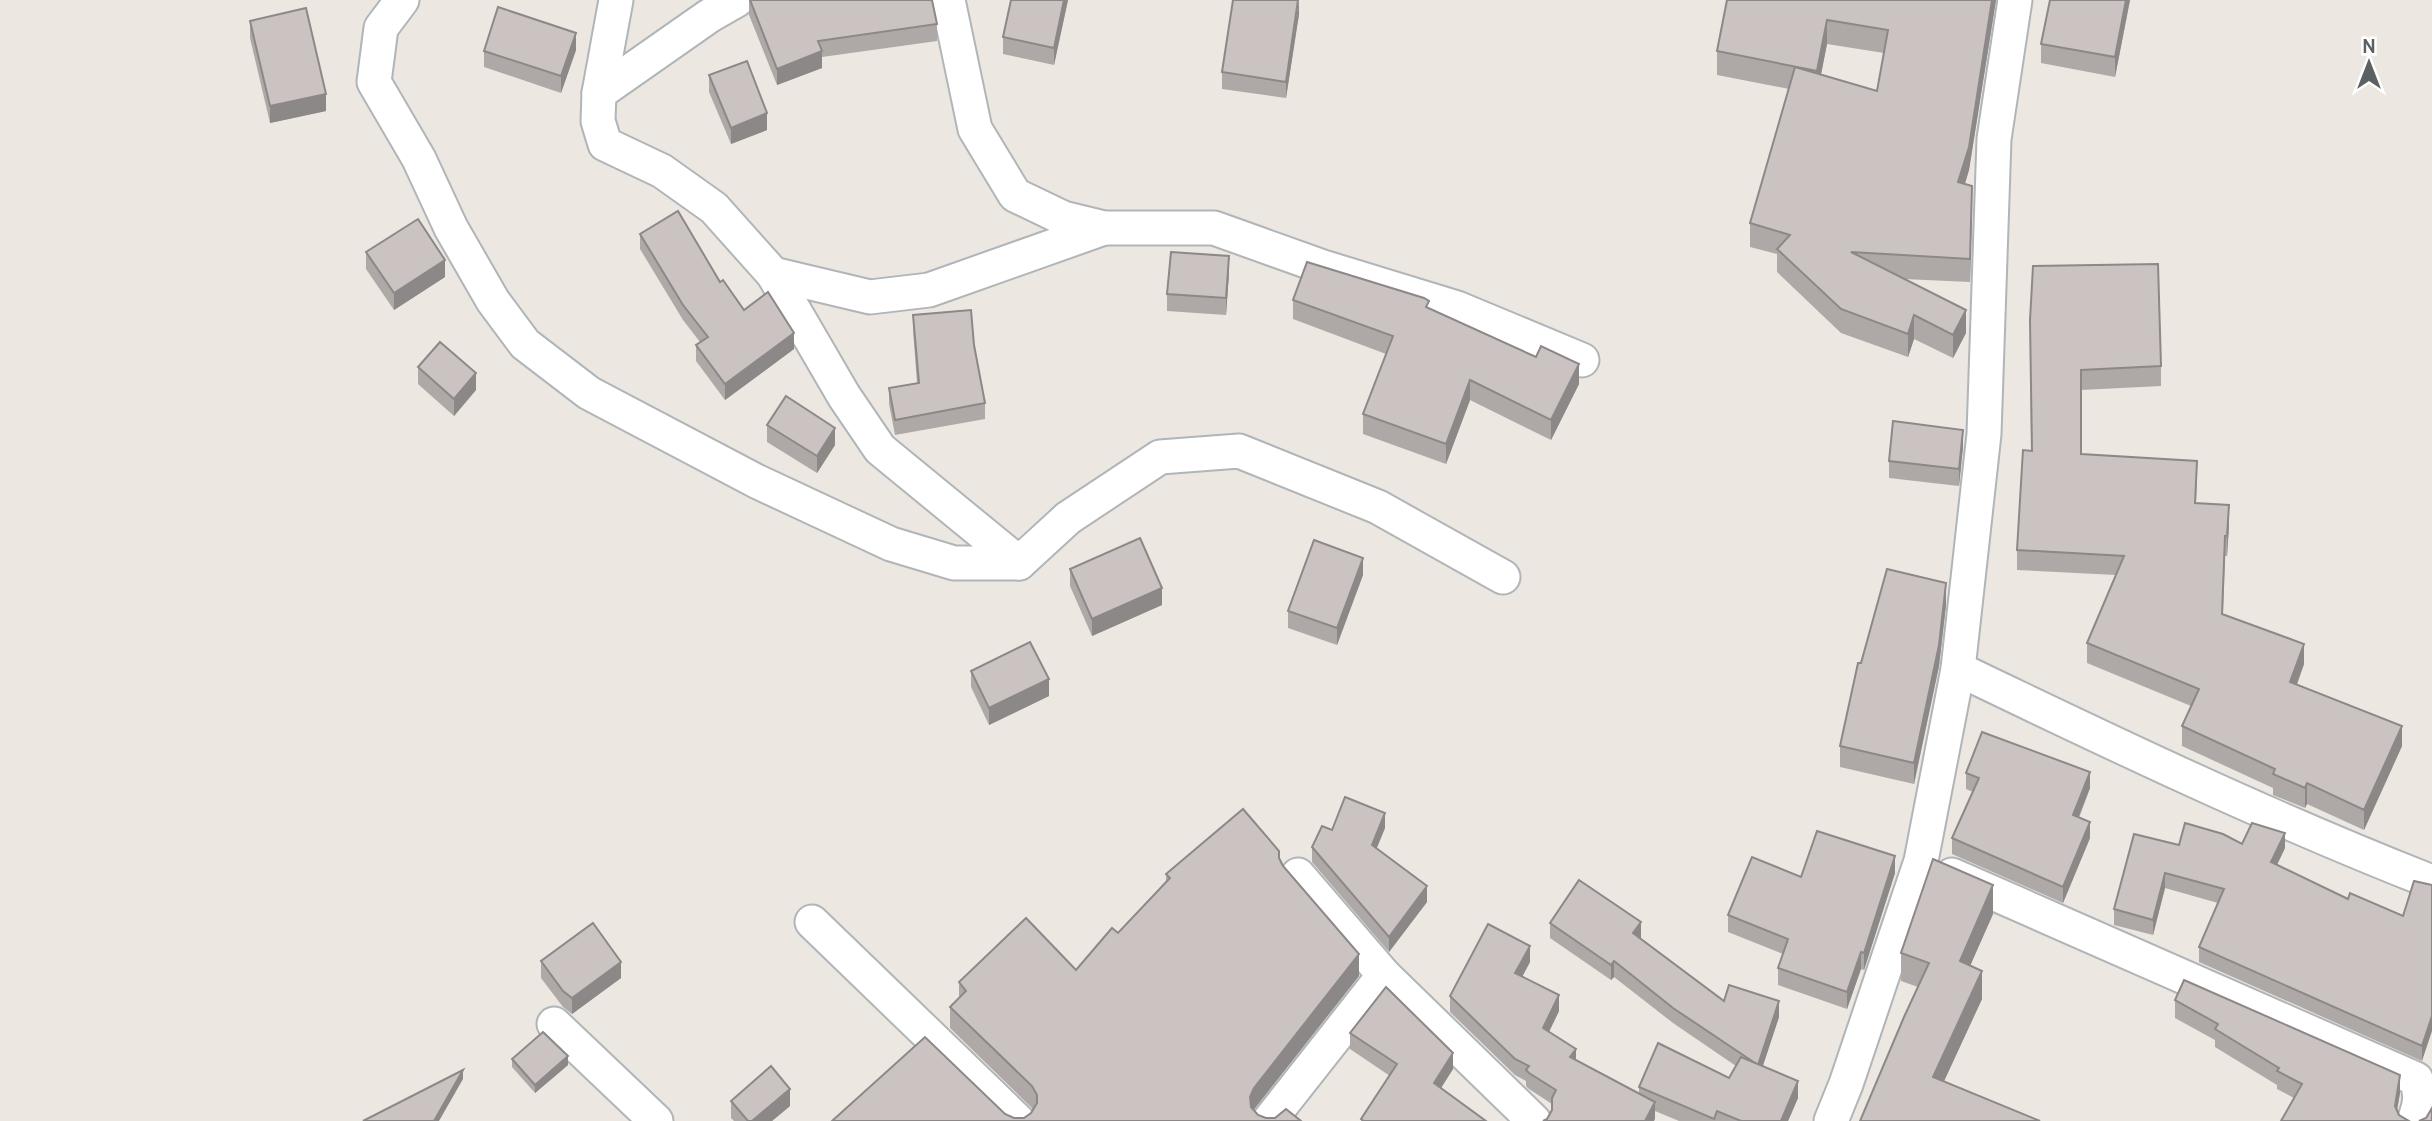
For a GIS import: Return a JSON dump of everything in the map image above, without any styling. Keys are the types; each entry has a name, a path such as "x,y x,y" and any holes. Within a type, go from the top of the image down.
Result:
{"street":[{"path":"402,0 382,28 374,82 419,159 451,228 487,291 525,344 589,393 756,481 891,544 954,563 1019,563 1068,518 1160,457 1238,451 1378,508 1503,577"},
{"path":"616,0 599,93 598,121 605,144 662,171 714,208 773,274 844,396 880,449 1019,563"},
{"path":"599,93 709,16 737,0"},
{"path":"948,0 975,129 1015,195 1063,218 1104,228 1214,228 1323,267 1457,308 1582,360"},
{"path":"1831,1121 1921,861 1958,669 1984,434 1994,139 2015,0"},
{"path":"773,274 870,297 929,290 1104,228"},
{"path":"1958,669 2115,745 2368,857 2432,882"},
{"path":"1921,861 2416,1079 2421,1105 2414,1121"},
{"path":"1298,876 1384,975 1534,1121"},
{"path":"812,922 1018,1121"},
{"path":"1269,1121 1384,975"},
{"path":"554,1024 656,1121"}],"building":[{"path":"750,0 932,0 937,24 818,41 822,51 777,69"},
{"path":"1011,0 1064,0 1054,48 1003,37"},
{"path":"1233,0 1298,0 1286,82 1222,72"},
{"path":"1727,0 1992,0 1969,147 1958,182 1972,186 1970,259 1851,252 1966,310 1953,335 1914,315 1908,334 1841,309 1777,249 1790,235 1750,223 1795,67 1877,91 1888,30 1827,20 1817,71 1717,51"},
{"path":"2050,0 2126,0 2115,57 2041,44"},
{"path":"498,7 576,33 561,76 484,51"},
{"path":"306,8 326,94 270,106 250,21"},
{"path":"747,61 767,113 731,128 709,75"},
{"path":"678,211 720,282 723,280 744,310 768,292 794,333 725,384 696,345 708,337 683,305 640,234"},
{"path":"418,219 445,260 394,293 366,252"},
{"path":"1171,252 1229,256 1226,298 1167,294"},
{"path":"1307,262 1424,298 1429,301 1426,307 1536,357 1541,346 1579,364 1551,420 1470,380 1446,444 1363,414 1393,336 1293,300"},
{"path":"2158,264 2161,366 2081,370 2081,454 2197,461 2195,503 2229,505 2222,614 2304,644 2290,682 2402,726 2364,810 2307,783 2305,788 2273,774 2275,769 2182,726 2199,689 2087,643 2124,556 2017,550 2023,450 2032,451 2030,320 2033,266"},
{"path":"971,310 974,345 985,403 895,420 889,388 919,383 913,315"},
{"path":"440,342 476,373 454,399 418,367"},
{"path":"786,396 835,428 817,456 767,425"},
{"path":"1893,421 1963,430 1959,469 1889,461"},
{"path":"1140,538 1162,588 1092,619 1070,569"},
{"path":"1314,540 1363,558 1337,628 1288,611"},
{"path":"1887,569 1946,583 1939,645 1914,763 1840,746 1858,663 1861,663"},
{"path":"1030,642 1049,679 989,708 971,671"},
{"path":"1982,732 2090,772 2073,815 2090,822 2063,887 1952,838 1979,778 1966,773"},
{"path":"1345,797 1385,813 1372,845 1427,886 1389,937 1312,847 1322,826 1332,830"},
{"path":"1243,809 1279,851 1283,866 1359,954 1254,1088 1250,1097 1251,1107 1258,1115 1275,1118 1286,1109 1301,1121 832,1121 925,1037 1005,1114 1024,1118 1031,1113 1037,1103 1037,1095 1032,1086 950,1007 966,991 959,982 1026,918 1076,970 1112,928 1118,933 1170,878 1166,874"},
{"path":"2185,823 2223,834 2242,844 2252,823 2285,833 2271,862 2348,899 2350,893 2403,916 2414,881 2432,885 2432,1016 2422,1046 2199,947 2224,889 2165,873 2153,920 2114,909 2134,834 2179,845"},
{"path":"1817,831 1895,856 1864,953 1861,952 1847,992 1778,968 1788,939 1728,915 1752,857 1801,877"},
{"path":"1933,859 1993,885 1960,961 1982,971 1933,1077 2040,1121 1860,1121 1929,963 1901,953"},
{"path":"1579,880 1641,922 1633,933 1724,1001 1729,985 1779,1001 1758,1065 1673,1008 1614,961 1611,965 1550,923"},
{"path":"593,923 621,962 572,998 563,991 541,961"},
{"path":"1488,924 1530,946 1515,973 1559,995 1543,1028 1576,1049 1570,1057 1655,1102 1645,1121 1543,1121 1552,1110 1552,1098 1556,1090 1529,1073 1526,1070 1529,1066 1515,1059 1450,996"},
{"path":"2184,980 2400,1075 2395,1106 2399,1115 2409,1121 2281,1121 2302,1084 2277,1071 2279,1068 2215,1029 2218,1024 2175,1000"},
{"path":"1386,987 1453,1053 1434,1083 1486,1121 1361,1119 1397,1064 1350,1033"},
{"path":"543,1032 568,1056 535,1085 512,1059"},
{"path":"1658,1043 1729,1078 1741,1057 1798,1081 1781,1121 1741,1121 1717,1111 1714,1119 1639,1087"},
{"path":"771,1066 790,1089 752,1121 748,1121 731,1101"},
{"path":"463,1070 434,1121 363,1121"},
{"path":"2432,1108 2432,1121 2419,1121 2426,1118"}]}
